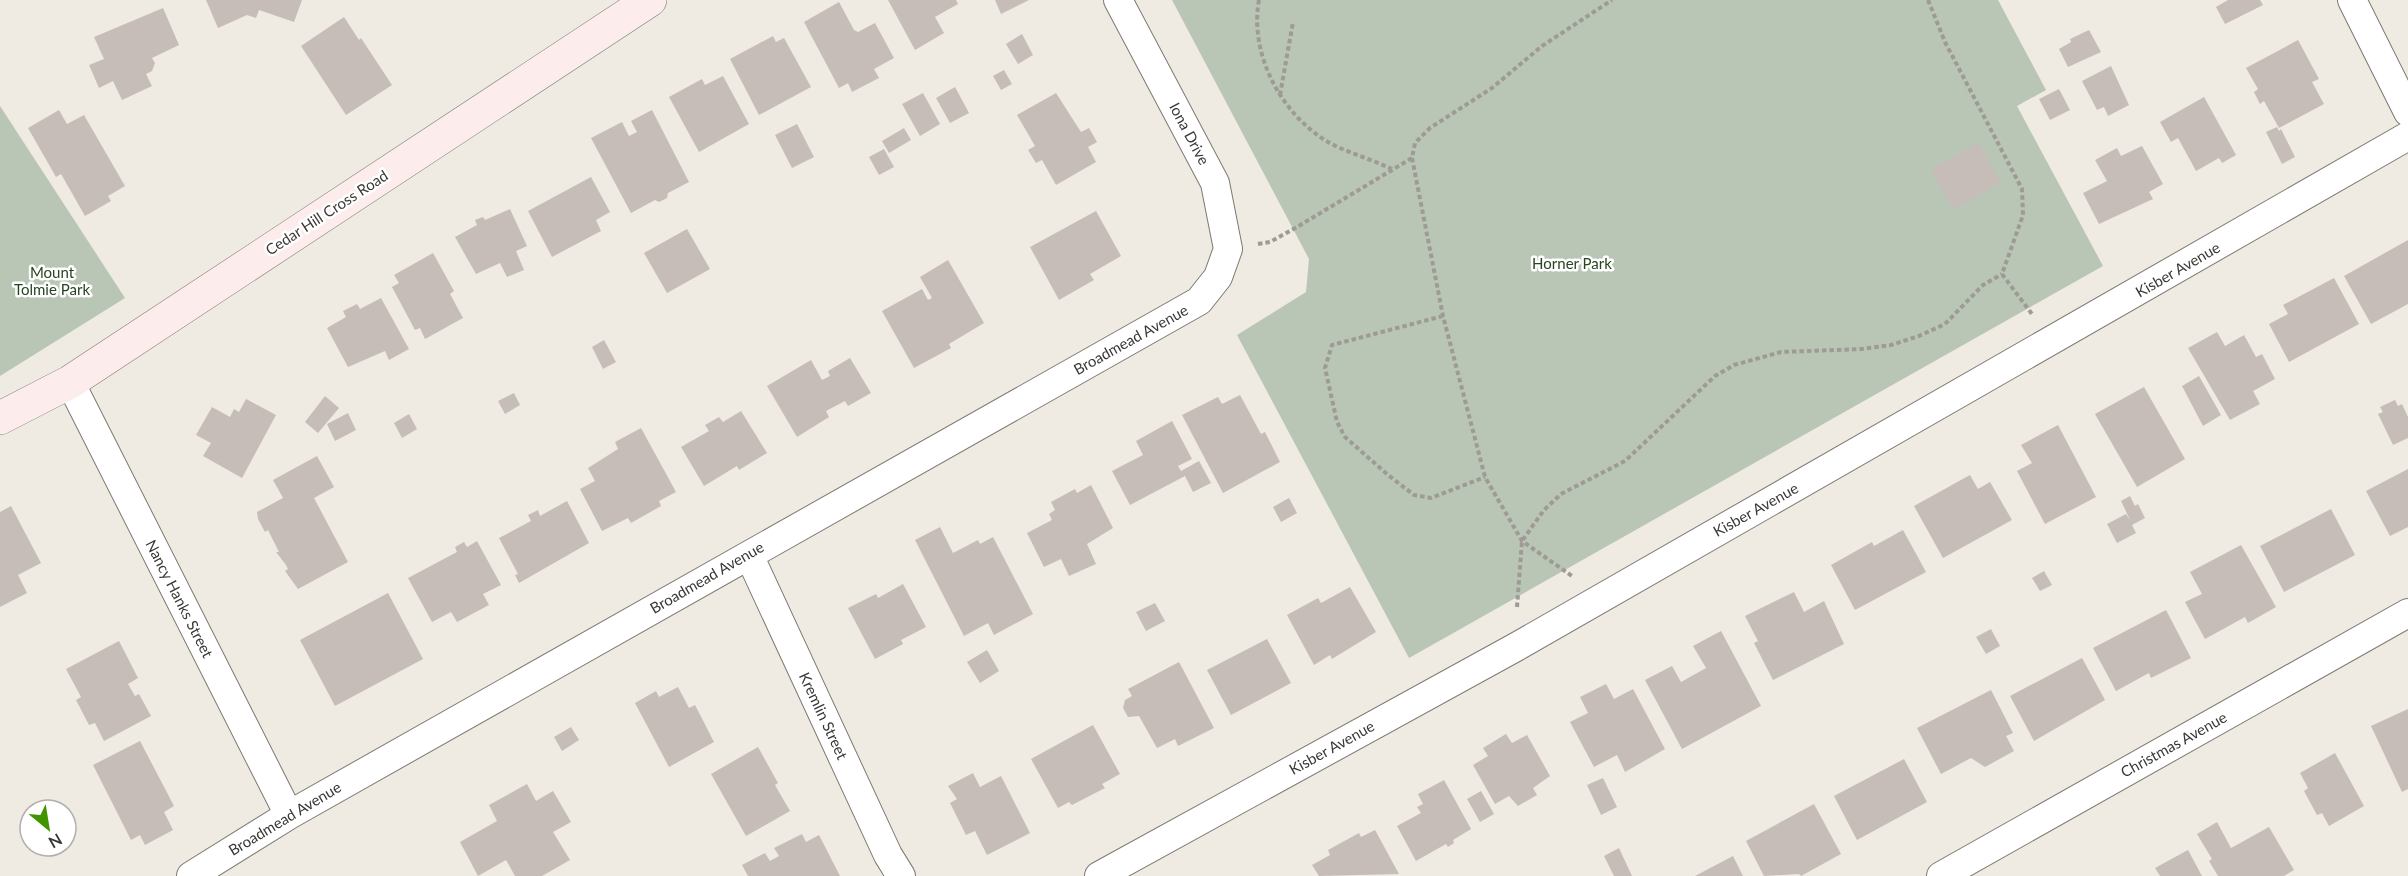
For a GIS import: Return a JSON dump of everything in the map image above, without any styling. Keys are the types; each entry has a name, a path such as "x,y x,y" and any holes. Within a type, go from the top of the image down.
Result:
{"main road":[{"name":"Cedar Hill Cross Road","path":"0,418 70,382 650,0"}],"street":[{"name":"Iona Drive","path":"1118,0 1215,183 1228,249"},
{"path":"2352,0 2408,112"},
{"name":"Kisber Avenue","path":"1099,876 1516,647 2051,343 2408,136"},
{"name":"Broadmead Avenue","path":"191,876 289,815 1199,302 1218,277 1228,249"},
{"name":"Nancy Hanks Street","path":"70,382 289,815"},
{"name":"Kremlin Street","path":"749,555 883,844 901,876"},
{"name":"Christmas Avenue","path":"1941,876 2408,613"}],"path":[{"path":"1259,0 1257,11 1259,47 1280,96 1306,124 1326,140 1392,170"},
{"path":"1602,597 1522,541 1485,477 1443,316 1412,158 1415,143 1430,128 1492,88 1542,46 1612,0"},
{"path":"1516,647 1522,541 1544,510 1561,494 1625,460 1715,376 1734,365 1781,352 1862,349 1891,345 1919,336 1945,324 1983,285 2002,274 2023,215 2022,189 1945,42 1928,0"},
{"path":"1280,96 1293,22"},
{"path":"1228,249 1269,242 1412,158"},
{"path":"2002,274 2051,343"},
{"path":"1443,316 1332,345 1325,368 1337,422 1344,437 1414,495 1431,498 1485,477"}],"green space":[{"name":"Horner Park","path":"1172,0 1998,0 2046,90 2017,106 2103,266 1409,658 1237,335 1306,292 1309,259"},
{"name":"Mount Tolmie Park","path":"0,106 125,298 0,376"}],"building":[{"path":"206,0 302,0 294,22 259,10 256,18 247,15 218,28"},
{"path":"888,0 956,0 958,4 935,17 944,33 915,50"},
{"path":"995,0 1029,0 1001,14"},
{"path":"2228,0 2260,0 2263,5 2225,24 2216,7"},
{"path":"839,2 854,30 858,32 875,23 894,58 874,69 879,78 852,92 848,83 839,88 804,22"},
{"path":"163,8 179,45 152,58 155,63 152,71 146,74 152,86 122,100 113,81 99,88 89,65 104,59 94,37"},
{"path":"344,17 392,85 346,115 301,46"},
{"path":"2089,30 2101,52 2068,67 2059,49 2071,42 2070,39"},
{"path":"1022,34 1033,55 1018,64 1006,44"},
{"path":"773,36 776,42 784,38 811,87 759,115 730,59"},
{"path":"2298,40 2319,79 2312,82 2324,104 2279,128 2264,101 2260,104 2254,92 2258,89 2246,68"},
{"path":"2111,66 2129,105 2108,116 2104,107 2097,110 2082,81"},
{"path":"1004,70 1012,84 1001,90 993,76"},
{"path":"723,76 749,124 699,152 669,97 702,79 705,85"},
{"path":"955,87 969,113 950,123 936,98"},
{"path":"2059,89 2070,110 2050,120 2039,99"},
{"path":"923,93 940,124 920,136 902,104"},
{"path":"1056,93 1081,132 1089,128 1097,142 1088,147 1096,162 1056,185 1042,160 1036,163 1028,150 1035,146 1017,115"},
{"path":"2204,97 2236,155 2222,163 2219,158 2196,171 2178,138 2171,142 2160,122"},
{"path":"59,110 67,124 84,115 125,186 108,196 111,201 85,216 61,174 56,177 28,128"},
{"path":"652,110 689,182 668,193 667,198 659,202 655,200 631,213 591,138 622,122 629,136 637,132 631,121"},
{"path":"797,124 814,157 792,168 775,135"},
{"path":"2277,127 2279,131 2281,129 2295,157 2282,164 2266,132"},
{"path":"904,128 911,140 889,153 882,141"},
{"path":"1979,143 2001,183 1953,209 1931,169"},
{"path":"2142,146 2163,184 2149,192 2153,199 2099,224 2083,193 2107,181 2095,160 2117,148 2121,156"},
{"path":"884,149 894,167 879,175 869,157"},
{"path":"591,177 610,212 596,220 601,231 552,257 528,211"},
{"path":"510,209 527,246 516,251 524,270 507,277 500,263 476,274 455,237 477,225 475,220 483,217 485,220"},
{"path":"1096,211 1121,256 1090,274 1094,280 1059,300 1030,247"},
{"path":"687,229 710,269 667,293 644,253"},
{"path":"2408,240 2408,304 2371,324 2344,276"},
{"path":"433,253 454,291 450,294 463,318 425,339 420,328 415,330 392,287 399,283 394,275"},
{"path":"948,260 984,323 949,344 951,348 914,368 882,311 922,289 928,300 932,298 920,277"},
{"path":"2334,278 2359,324 2289,362 2269,324 2288,314 2283,305"},
{"path":"381,298 409,349 389,360 385,351 348,367 327,328 346,317 343,311 357,304 360,309"},
{"path":"2217,332 2225,346 2244,335 2256,357 2262,354 2275,379 2253,391 2260,404 2230,420 2188,348"},
{"path":"604,340 616,362 603,369 592,347"},
{"path":"850,358 871,393 848,406 845,401 826,411 829,417 797,437 767,386 811,360 822,380 830,376 828,371"},
{"path":"2199,376 2221,415 2203,426 2182,386"},
{"path":"2144,387 2185,459 2137,487 2095,414"},
{"path":"514,393 520,405 505,414 498,401"},
{"path":"1240,395 1261,434 1265,432 1280,462 1223,493 1182,415 1218,397 1222,404"},
{"path":"325,396 339,408 318,433 305,422"},
{"path":"246,399 276,415 242,478 203,456 211,443 196,435 212,407 230,417 234,409 239,412"},
{"path":"2395,400 2398,406 2402,404 2408,417 2408,438 2393,445 2378,414 2383,412 2380,407"},
{"path":"741,411 767,453 739,470 737,466 704,486 681,447 709,431 705,425 719,417 723,422"},
{"path":"348,413 356,430 335,441 327,424"},
{"path":"409,414 417,429 402,438 394,423"},
{"path":"1172,421 1192,459 1178,466 1181,471 1199,461 1211,483 1193,492 1185,476 1130,505 1112,471 1143,455 1136,441"},
{"path":"2058,425 2096,497 2045,524 2017,471 2032,463 2021,445"},
{"path":"641,428 676,492 659,501 661,506 631,523 628,518 602,531 580,489 595,481 588,468 618,449 615,442"},
{"path":"317,456 334,487 314,498 348,562 298,589 285,571 288,569 276,552 279,552 268,530 265,532 257,512 283,498 273,480"},
{"path":"2408,469 2408,527 2390,536 2366,491"},
{"path":"1970,475 1978,489 1990,482 2012,520 1943,558 1914,506"},
{"path":"1091,485 1113,528 1087,544 1096,564 1069,576 1061,559 1044,567 1027,533 1052,520 1049,514 1055,510 1051,502 1075,489 1077,493"},
{"path":"2130,496 2135,506 2138,504 2145,518 2132,525 2136,533 2117,543 2107,524 2126,514 2130,520 2121,501"},
{"path":"1289,498 1297,513 1281,522 1273,507"},
{"path":"567,501 589,543 519,583 515,575 518,574 499,538 531,521 528,515 538,510 540,516"},
{"path":"11,506 41,563 18,575 27,593 0,607 0,512"},
{"path":"2331,509 2355,555 2284,592 2260,546"},
{"path":"940,527 953,553 978,540 980,544 993,537 1033,614 994,635 988,623 964,636 915,540"},
{"path":"1903,530 1926,572 1855,610 1831,565 1872,542 1874,546"},
{"path":"477,541 501,585 483,594 489,605 457,622 451,612 432,622 408,578 457,552 455,547 464,542 467,547"},
{"path":"2241,545 2276,607 2248,623 2245,617 2205,639 2185,602 2202,594 2190,572"},
{"path":"2044,571 2052,585 2040,591 2032,578"},
{"path":"903,584 926,627 901,640 903,644 875,659 848,608 876,594 878,598"},
{"path":"1350,587 1376,632 1332,659 1330,655 1314,665 1287,615 1318,598 1321,603"},
{"path":"1794,592 1804,612 1824,601 1844,644 1773,680 1754,643 1758,641 1745,616"},
{"path":"388,593 423,659 335,706 300,640"},
{"path":"1155,603 1165,621 1146,631 1136,612"},
{"path":"2166,610 2191,658 2151,678 2149,673 2116,691 2093,648"},
{"path":"1991,629 2000,646 1986,654 1976,637"},
{"path":"1721,631 1761,706 1682,749 1645,680 1672,666 1681,682 1706,668 1693,646"},
{"path":"1267,639 1291,683 1231,715 1207,670"},
{"path":"119,641 138,678 128,684 135,696 139,694 151,716 104,741 95,723 89,725 76,700 81,697 66,669"},
{"path":"987,650 999,671 980,683 967,662"},
{"path":"2082,658 2105,700 2034,741 2010,696"},
{"path":"1179,662 1214,728 1178,746 1175,739 1157,748 1139,716 1128,717 1123,708 1125,700 1132,696 1128,689"},
{"path":"1606,684 1614,699 1633,689 1665,749 1625,772 1617,755 1594,767 1570,722 1588,713 1580,697"},
{"path":"678,687 689,708 695,705 714,742 669,767 635,703 656,691 659,697"},
{"path":"1991,690 2013,733 2006,736 2014,751 1985,767 1971,758 1941,774 1917,728"},
{"path":"2408,709 2408,789 2402,792 2371,726"},
{"path":"1093,725 1120,774 1102,784 1105,788 1072,805 1069,802 1058,808 1031,759"},
{"path":"571,727 579,740 562,751 554,737"},
{"path":"1506,734 1512,743 1527,735 1550,776 1533,788 1537,795 1518,806 1509,796 1495,804 1473,765 1488,756 1483,748"},
{"path":"140,741 174,806 164,812 173,830 145,845 140,835 131,840 93,765"},
{"path":"758,747 790,811 746,836 711,774"},
{"path":"2335,753 2364,806 2329,826 2322,813 2317,815 2304,791 2308,788 2300,773"},
{"path":"1904,759 1927,802 1857,840 1834,796"},
{"path":"973,773 980,787 1001,776 1030,833 987,855 975,831 966,835 950,803 957,799 948,786"},
{"path":"1603,778 1617,807 1601,815 1587,785"},
{"path":"1444,780 1471,829 1453,840 1454,843 1448,847 1446,844 1416,861 1397,826 1421,813 1417,807 1423,804 1418,794"},
{"path":"527,784 536,801 553,791 571,822 553,832 570,860 542,876 515,876 506,860 478,876 460,842 497,821 489,805"},
{"path":"1481,791 1494,814 1480,822 1467,799"},
{"path":"1814,804 1841,854 1801,876 1799,874 1764,876 1746,841"},
{"path":"2217,822 2231,848 2269,827 2294,870 2284,876 2218,876 2209,861 2212,859 2197,834"},
{"path":"1375,830 1399,874 1319,876 1312,865 1330,855 1328,850 1359,833 1361,837"},
{"path":"802,834 806,842 819,835 840,876 748,876 742,865 765,853 770,861 779,856 774,848"},
{"path":"1619,848 1632,876 1614,876 1604,856"},
{"path":"2188,850 2202,876 2160,876 2155,868"},
{"path":"1733,856 1743,876 1695,876"}]}
